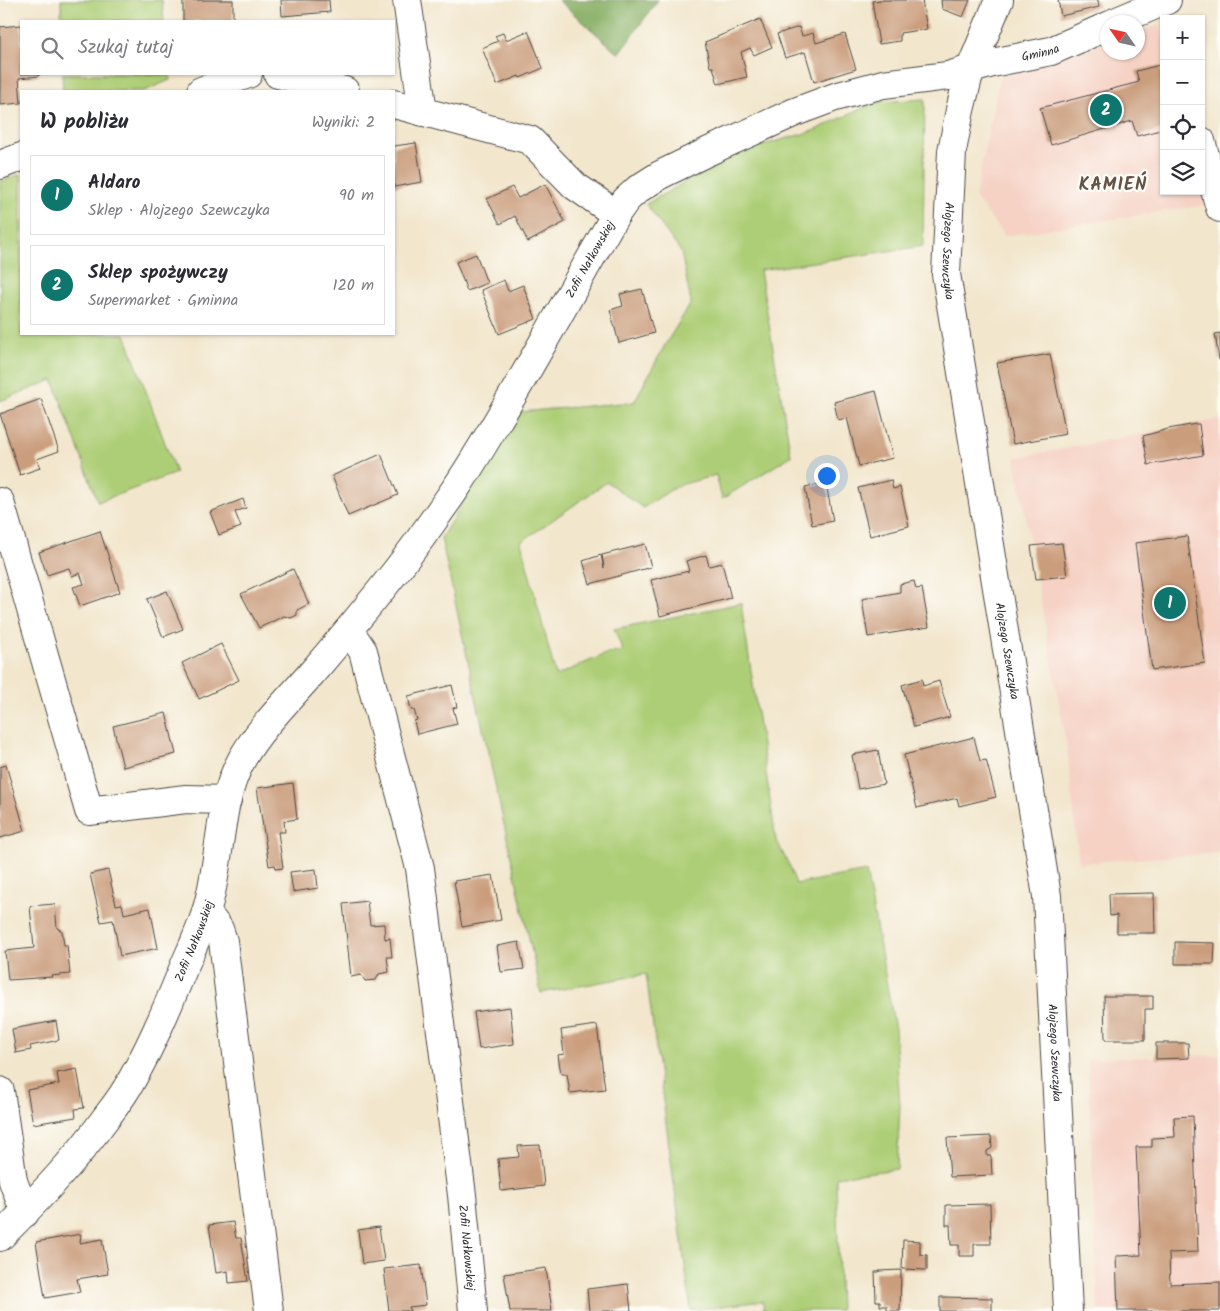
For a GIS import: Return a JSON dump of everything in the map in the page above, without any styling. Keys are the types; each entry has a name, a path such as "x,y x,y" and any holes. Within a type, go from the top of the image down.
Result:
{"street":[{"path":"407,0 423,112"},
{"name":"Alojzego Szewczyka","path":"999,0 970,70 952,151 946,274 1047,896 1068,1311"},
{"path":"1138,15 1165,7"},
{"name":"Gminna","path":"970,70 992,63 1050,51 1100,29"},
{"name":"Zofii Nałkowskiej","path":"0,1237 62,1174 83,1148 114,1107 134,1076 152,1041 206,912 215,877 223,821 234,778 242,759 274,716 349,630 459,485 503,414 616,214 626,200 638,189 660,175 706,152 795,112 834,97 883,84 948,76 970,70"},
{"path":"204,90 245,75"},
{"path":"282,75 341,90"},
{"path":"395,104 530,140 575,186 616,214"},
{"path":"1204,150 1220,208"},
{"path":"0,165 20,157"},
{"path":"0,502 89,811 186,799 228,800"},
{"name":"Zofii Nałkowskiej","path":"349,630 362,652 420,868 462,1195 473,1311"},
{"path":"206,912 219,929 222,941 269,1311"},
{"path":"0,1091 13,1181 25,1213"}],"shaded area":[{"path":"1159,25 1160,28 1160,195 1204,195 1211,204 1004,236 975,197 999,78 1100,44 1100,60 1145,60 1145,30"},
{"path":"1220,419 1220,853 1079,863 1067,748 1015,458"},
{"path":"1220,1055 1220,1311 1098,1311 1088,1059"}],"green space":[{"path":"61,0 162,0 164,20 61,20"},
{"path":"558,0 658,0 619,54"},
{"path":"62,75 170,75 170,80 146,90 63,90"},
{"path":"925,99 923,246 760,270 791,456 722,499 716,475 677,486 643,508 607,482 521,542 556,676 605,654 623,651 614,629 741,603 776,840 790,867 796,884 866,871 895,1029 900,1106 897,1169 836,1177 840,1311 764,1311 763,1301 691,1310 646,974 541,993 441,538 518,412 634,402 665,345 691,303 681,252 646,204 738,152 813,131 876,102"},
{"path":"20,174 20,335 125,335 176,473 98,502 53,380 0,401 0,182"}],"building":[{"path":"183,0 233,0 233,20 183,20"},
{"path":"281,0 329,0 330,12 282,16"},
{"path":"922,0 927,29 900,33 900,41 879,44 872,1"},
{"path":"941,0 970,0 963,17 942,9"},
{"path":"1058,0 1098,0 1099,7 1061,16"},
{"path":"760,19 772,47 754,55 750,48 741,52 747,77 718,84 713,67 710,67 705,42"},
{"path":"20,25 20,75 39,75 19,78 20,103 0,105 0,27"},
{"path":"799,27 802,36 813,33 816,43 845,34 856,69 814,82 805,52 785,58 777,34"},
{"path":"528,31 543,68 497,85 482,48 498,41 495,36 503,33 506,40"},
{"path":"1160,65 1160,130 1137,136 1132,121 1051,145 1040,108 1139,82 1136,71"},
{"path":"416,143 422,182 395,187 395,146"},
{"path":"545,184 565,222 528,242 515,216 500,224 487,199 512,187 518,198"},
{"path":"476,254 487,283 467,291 456,262"},
{"path":"504,280 508,291 523,285 536,319 499,334 481,290"},
{"path":"642,289 654,333 619,343 610,310 623,306 620,294"},
{"path":"1220,333 1220,360 1219,360 1215,334"},
{"path":"1050,354 1066,434 1013,444 997,363"},
{"path":"876,391 893,458 859,466 847,418 838,420 834,402"},
{"path":"41,399 59,451 37,459 40,468 20,475 0,414"},
{"path":"1199,424 1203,455 1148,465 1143,436"},
{"path":"381,454 398,495 348,516 332,476"},
{"path":"891,480 893,489 900,487 909,526 870,536 858,488"},
{"path":"826,483 833,521 812,525 805,487"},
{"path":"243,499 246,508 235,512 241,527 219,535 210,512"},
{"path":"100,531 120,592 80,606 73,587 84,584 80,573 72,576 69,568 47,575 39,552"},
{"path":"1187,536 1205,663 1152,670 1135,543"},
{"path":"1062,543 1067,576 1036,579 1031,546"},
{"path":"645,544 651,567 590,584 583,561 601,555 604,568 602,555"},
{"path":"706,555 709,566 722,563 731,598 660,616 651,580 689,571 686,561"},
{"path":"293,569 309,604 297,610 297,615 291,618 284,616 259,628 241,594"},
{"path":"914,581 916,589 922,588 929,627 868,637 862,599 900,592 900,584"},
{"path":"167,591 183,629 163,637 147,599"},
{"path":"221,644 239,680 199,699 182,663"},
{"path":"922,679 923,686 939,681 950,717 914,727 902,685"},
{"path":"452,685 457,707 453,708 457,724 417,734 414,721 417,720 414,710 411,710 408,696"},
{"path":"166,713 176,754 123,767 113,726"},
{"path":"974,737 980,761 986,760 996,797 959,806 957,798 917,808 904,755"},
{"path":"878,750 884,784 858,789 852,755"},
{"path":"6,765 25,831 0,838 0,767"},
{"path":"293,783 297,819 284,821 285,832 278,832 283,868 276,869 275,865 269,866 257,788"},
{"path":"316,869 318,888 293,892 290,872"},
{"path":"108,870 116,905 122,904 124,914 150,908 158,948 120,956 113,920 101,922 90,874"},
{"path":"493,875 501,920 462,927 454,881"},
{"path":"1154,893 1155,933 1117,933 1117,915 1110,916 1109,894"},
{"path":"367,901 370,925 384,924 385,939 390,938 392,957 387,957 389,972 379,974 376,980 365,981 361,975 351,977 343,904"},
{"path":"55,904 57,928 62,931 64,945 67,945 70,974 8,980 5,951 34,948 30,906"},
{"path":"519,942 524,969 501,972 497,946"},
{"path":"1175,942 1215,943 1214,964 1175,964"},
{"path":"1104,996 1153,996 1153,1009 1145,1009 1145,1040 1105,1040"},
{"path":"510,1007 514,1044 479,1049 474,1012"},
{"path":"56,1021 59,1040 30,1046 31,1050 16,1053 12,1029"},
{"path":"597,1025 605,1089 570,1093 567,1074 561,1074 558,1055 564,1054 561,1030"},
{"path":"1156,1043 1188,1043 1189,1058 1156,1059"},
{"path":"77,1069 84,1108 75,1109 76,1117 33,1124 27,1090 59,1084 57,1073"},
{"path":"1193,1116 1198,1252 1169,1253 1170,1284 1220,1282 1220,1311 1118,1311 1116,1256 1141,1255 1136,1147 1152,1147 1152,1138 1175,1137 1174,1117"},
{"path":"991,1136 992,1148 987,1151 987,1156 991,1156 992,1175 950,1177 947,1138"},
{"path":"540,1145 544,1186 501,1191 498,1159 519,1157 518,1146"},
{"path":"990,1204 991,1244 974,1244 974,1256 959,1256 959,1245 951,1245 950,1225 946,1225 946,1205"},
{"path":"233,1222 236,1238 241,1238 248,1281 229,1283 228,1271 216,1273 209,1225"},
{"path":"379,1227 384,1261 362,1264 358,1230"},
{"path":"81,1234 80,1243 102,1239 108,1274 77,1279 80,1292 45,1298 36,1242"},
{"path":"903,1240 920,1241 920,1254 927,1255 927,1270 902,1269"},
{"path":"421,1265 426,1305 409,1307 410,1311 389,1311 384,1269"},
{"path":"546,1268 552,1311 510,1311 504,1274"},
{"path":"901,1270 900,1311 887,1311 887,1306 880,1306 880,1301 876,1301 875,1272"},
{"path":"628,1284 631,1311 589,1311 587,1289"},
{"path":"940,1297 992,1298 992,1311 940,1311"}],"place":[{"name":"Sklep spożywczy","path":"1106,110"},
{"name":"Aldaro","path":"1170,603"}],"district":[{"name":"KAMIEŃ","path":"1113,185"}]}
